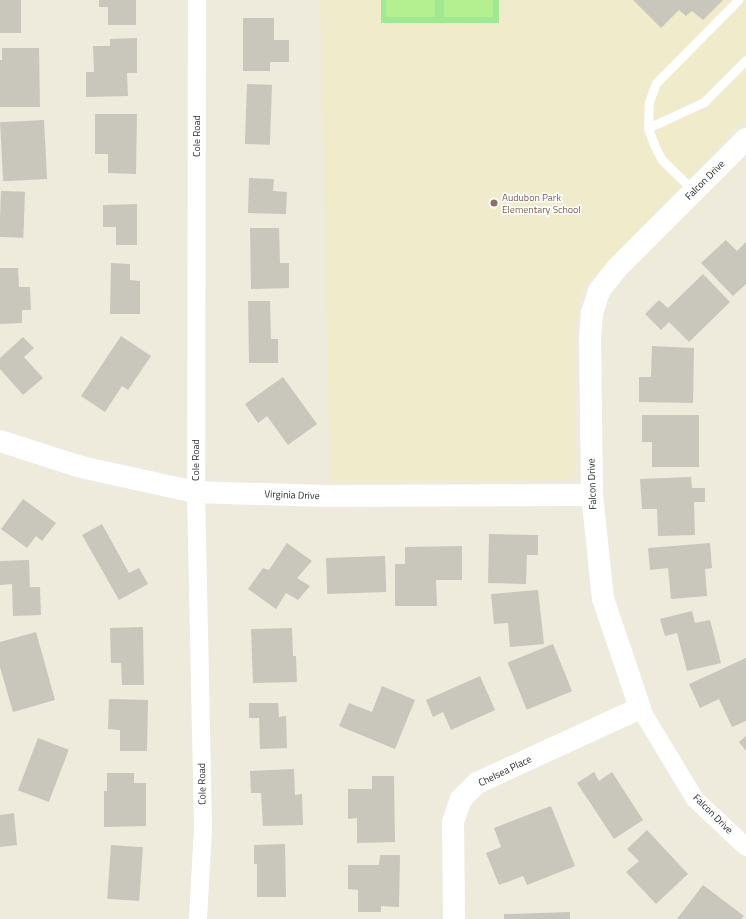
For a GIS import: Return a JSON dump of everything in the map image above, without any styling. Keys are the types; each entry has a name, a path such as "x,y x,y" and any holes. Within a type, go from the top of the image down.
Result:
{"street":[{"name":"Cole Road","path":"197,0 196,492 202,829 198,919"},
{"name":"Falcon Drive","path":"746,139 616,269 599,291 592,313 590,340 592,496 603,599 640,708 695,799 746,847"},
{"name":"Virginia Drive","path":"0,441 81,467 196,492 325,496 592,496"},
{"name":"Chelsea Place","path":"454,919 453,822 461,799 477,783 640,708"}],"lane":[{"path":"694,192 662,160 654,145 648,128 649,102 656,83 738,0"},
{"path":"648,128 704,102 746,60"}],"shaded area":[{"name":"Audubon Park Elementary School","path":"320,0 746,0 746,118 582,289 578,303 575,338 576,467 574,477 564,480 330,481"}],"green space":[{"path":"381,0 499,0 499,23 381,23"},
{"path":"386,0 435,0 435,17 386,17"},
{"path":"444,0 493,0 493,17 444,17"}],"building":[{"path":"0,0 21,0 21,33 0,33"},
{"path":"99,0 136,0 136,25 108,25 108,7 99,7"},
{"path":"633,0 723,0 703,20 692,11 686,16 679,10 661,28"},
{"path":"243,18 274,18 274,40 289,40 289,62 270,62 270,71 243,71"},
{"path":"137,38 137,73 127,73 128,96 86,97 86,72 94,72 93,46 110,46 110,39"},
{"path":"2,48 39,48 40,107 0,107 0,60 2,60"},
{"path":"247,84 272,85 270,145 245,144"},
{"path":"95,114 137,114 136,174 108,173 108,154 95,154"},
{"path":"44,120 47,179 3,181 0,122"},
{"path":"249,178 274,179 273,191 287,192 286,214 248,213"},
{"path":"1,191 25,192 23,238 0,237"},
{"path":"137,204 137,245 116,245 116,227 103,227 103,205"},
{"path":"250,228 279,228 280,263 289,263 289,288 251,289"},
{"path":"726,240 737,251 746,242 746,284 733,296 701,263"},
{"path":"111,263 130,264 130,280 140,281 140,314 110,314"},
{"path":"0,268 18,268 19,287 30,287 31,310 22,310 22,323 0,324"},
{"path":"703,274 730,302 689,342 669,322 661,330 645,314 659,300 668,308"},
{"path":"248,301 270,301 271,339 278,339 278,363 249,363"},
{"path":"121,336 151,356 128,390 122,386 105,412 81,396"},
{"path":"23,337 34,348 24,357 43,378 23,395 0,369 0,358"},
{"path":"652,346 694,348 693,403 639,402 639,377 651,377"},
{"path":"283,377 317,424 288,445 267,416 258,423 245,404"},
{"path":"642,415 699,415 699,467 652,467 652,442 642,442"},
{"path":"691,477 692,488 705,488 705,502 694,502 695,535 658,536 657,509 642,509 640,479"},
{"path":"23,499 56,523 42,541 36,536 27,548 1,529"},
{"path":"102,524 129,573 139,568 148,584 119,600 82,535"},
{"path":"489,534 538,535 538,555 527,555 526,584 488,583"},
{"path":"287,543 312,561 297,578 310,586 298,600 286,593 276,609 248,589 263,568 269,570"},
{"path":"710,543 712,568 705,569 707,596 671,599 668,568 650,570 648,548"},
{"path":"462,546 462,580 436,580 437,606 395,606 395,564 405,564 405,547"},
{"path":"385,556 386,592 327,594 326,558"},
{"path":"29,560 30,587 40,587 41,615 13,616 12,584 0,585 0,561"},
{"path":"538,590 544,644 510,647 508,623 494,624 491,594"},
{"path":"692,611 695,623 710,620 721,663 687,671 677,633 665,636 660,619"},
{"path":"143,627 144,685 122,685 121,663 111,663 110,628"},
{"path":"292,628 293,656 296,656 297,682 253,683 251,629"},
{"path":"36,632 55,700 13,712 0,667 0,642"},
{"path":"553,644 572,691 527,710 508,662"},
{"path":"746,658 746,721 732,727 719,699 700,708 689,684"},
{"path":"480,676 495,710 451,730 443,712 433,717 426,700"},
{"path":"382,686 415,700 395,749 339,726 349,703 372,712"},
{"path":"109,699 148,700 147,751 120,751 120,730 108,729"},
{"path":"249,703 278,703 279,717 286,716 287,748 260,749 259,718 249,718"},
{"path":"746,736 746,751 739,742"},
{"path":"38,738 69,750 49,802 18,790"},
{"path":"294,769 295,795 302,794 303,825 263,826 261,793 251,793 250,771"},
{"path":"594,772 599,781 612,772 643,820 614,839 577,783"},
{"path":"107,773 134,773 134,783 146,783 146,826 104,827 104,791 107,791"},
{"path":"372,776 394,776 395,842 357,843 357,818 348,819 348,789 372,789"},
{"path":"551,806 575,866 527,885 523,876 499,885 486,853 501,847 494,828"},
{"path":"14,813 17,845 0,847 0,815"},
{"path":"647,830 688,874 656,904 626,872 639,861 627,849"},
{"path":"285,844 286,897 257,897 257,864 254,864 254,845"},
{"path":"111,845 143,847 139,901 107,899"},
{"path":"380,855 400,855 399,907 381,906 381,912 358,912 358,890 348,889 348,865 379,865"},
{"path":"703,885 744,916 741,919 677,919"},
{"path":"570,912 570,919 504,919 504,914"}],"place":[{"name":"Audubon Park Elementary School","path":"494,203"}]}
